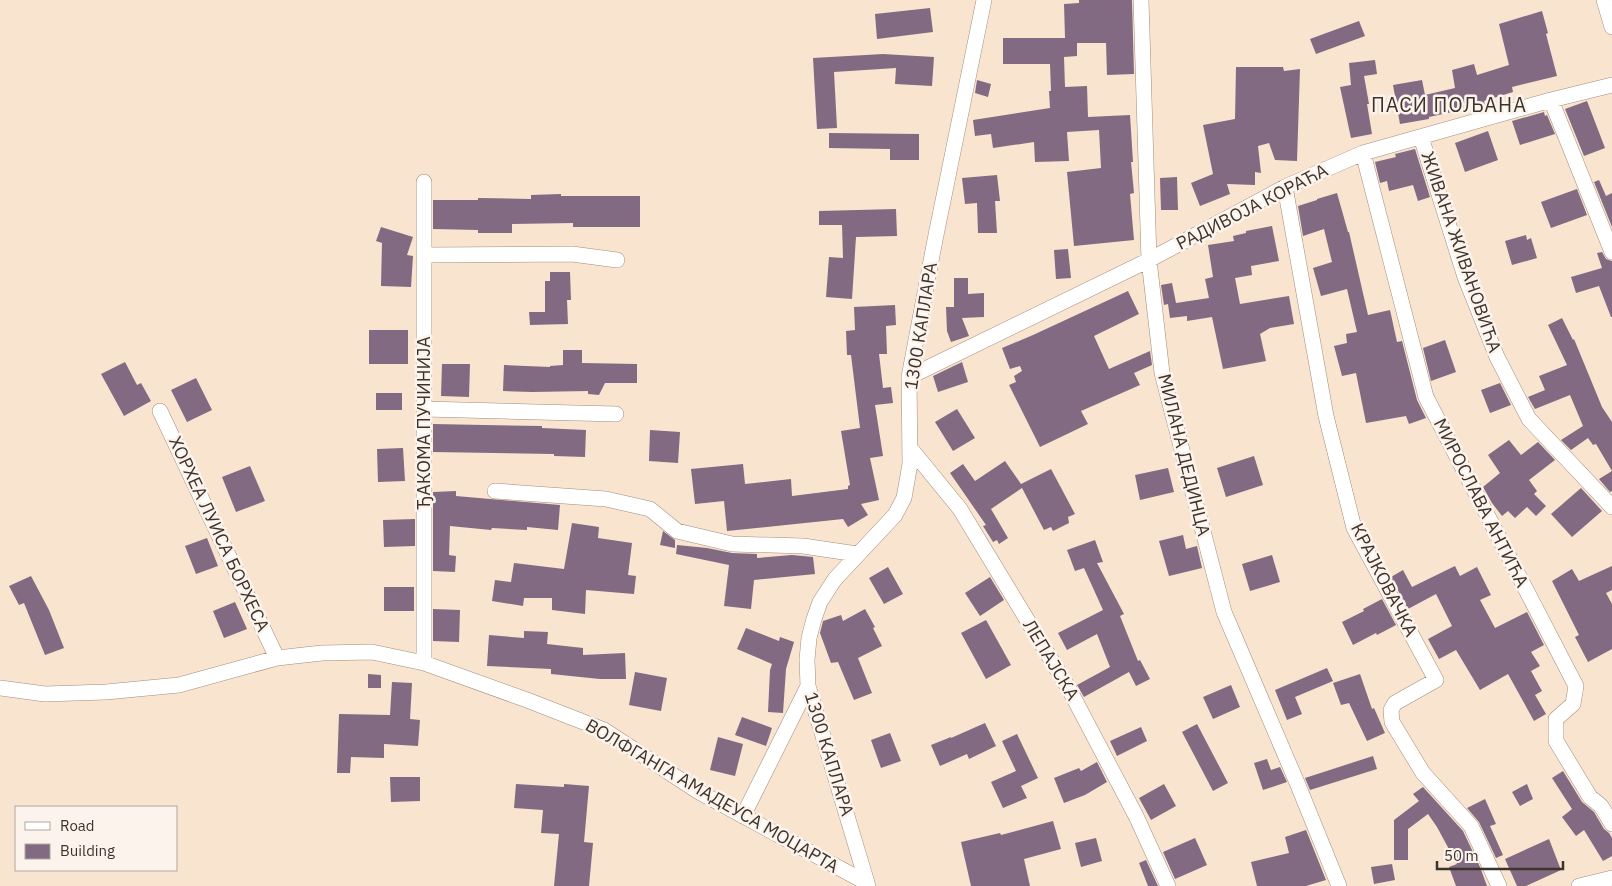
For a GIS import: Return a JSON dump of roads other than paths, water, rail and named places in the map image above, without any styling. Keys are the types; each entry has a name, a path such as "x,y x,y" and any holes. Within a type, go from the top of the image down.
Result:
{"street":[{"name":"1300 КАПЛАРА","path":"868,884 808,686 807,660 809,638 820,602 835,579 895,515 904,498 911,448 909,377 984,0"},
{"name":"МИЛАНА ДЕДИНЦА","path":"1141,0 1148,260 1162,373 1224,612 1338,886"},
{"path":"1604,0 1612,28"},
{"name":"РАДИВОЈА КОРАЋА","path":"909,377 1148,260 1285,186 1364,153 1551,100 1612,85"},
{"path":"1551,100 1612,252"},
{"name":"ЖИВАНА ЖИВАНОВИЋА","path":"1421,137 1465,277 1497,357 1529,419 1612,507"},
{"name":"МИРОСЛАВА АНТИЋА","path":"1364,153 1426,397 1576,686 1573,704 1556,719 1556,741 1590,797 1600,806 1612,824"},
{"name":"ЂАКОМА ПУЧИНИЈА","path":"424,182 424,663"},
{"name":"КРАЈКОВАЧКА","path":"1285,186 1326,416 1354,528 1436,680 1395,703 1391,710 1392,722 1423,773 1471,826 1499,886"},
{"path":"424,255 572,254 617,260"},
{"path":"424,409 616,414"},
{"name":"ХОРХЕА ЛУИСА БОРХЕСА","path":"160,411 277,658"},
{"name":"ЛЕПАЈСКА","path":"911,448 960,509 1069,689 1136,816 1168,886"},
{"path":"495,491 606,499 633,505 650,509 677,531 732,544 803,546 857,554"},
{"name":"ВОЛФГАНГА АМАДЕУСА МОЦАРТА","path":"0,688 44,694 106,692 179,685 277,658 322,653 372,652 424,663 604,730 698,792 868,884"},
{"path":"743,816 808,686"},
{"path":"1579,886 1612,878"}],"district":[{"name":"ПАСИ ПОЉАНА","path":"1449,105"}]}
